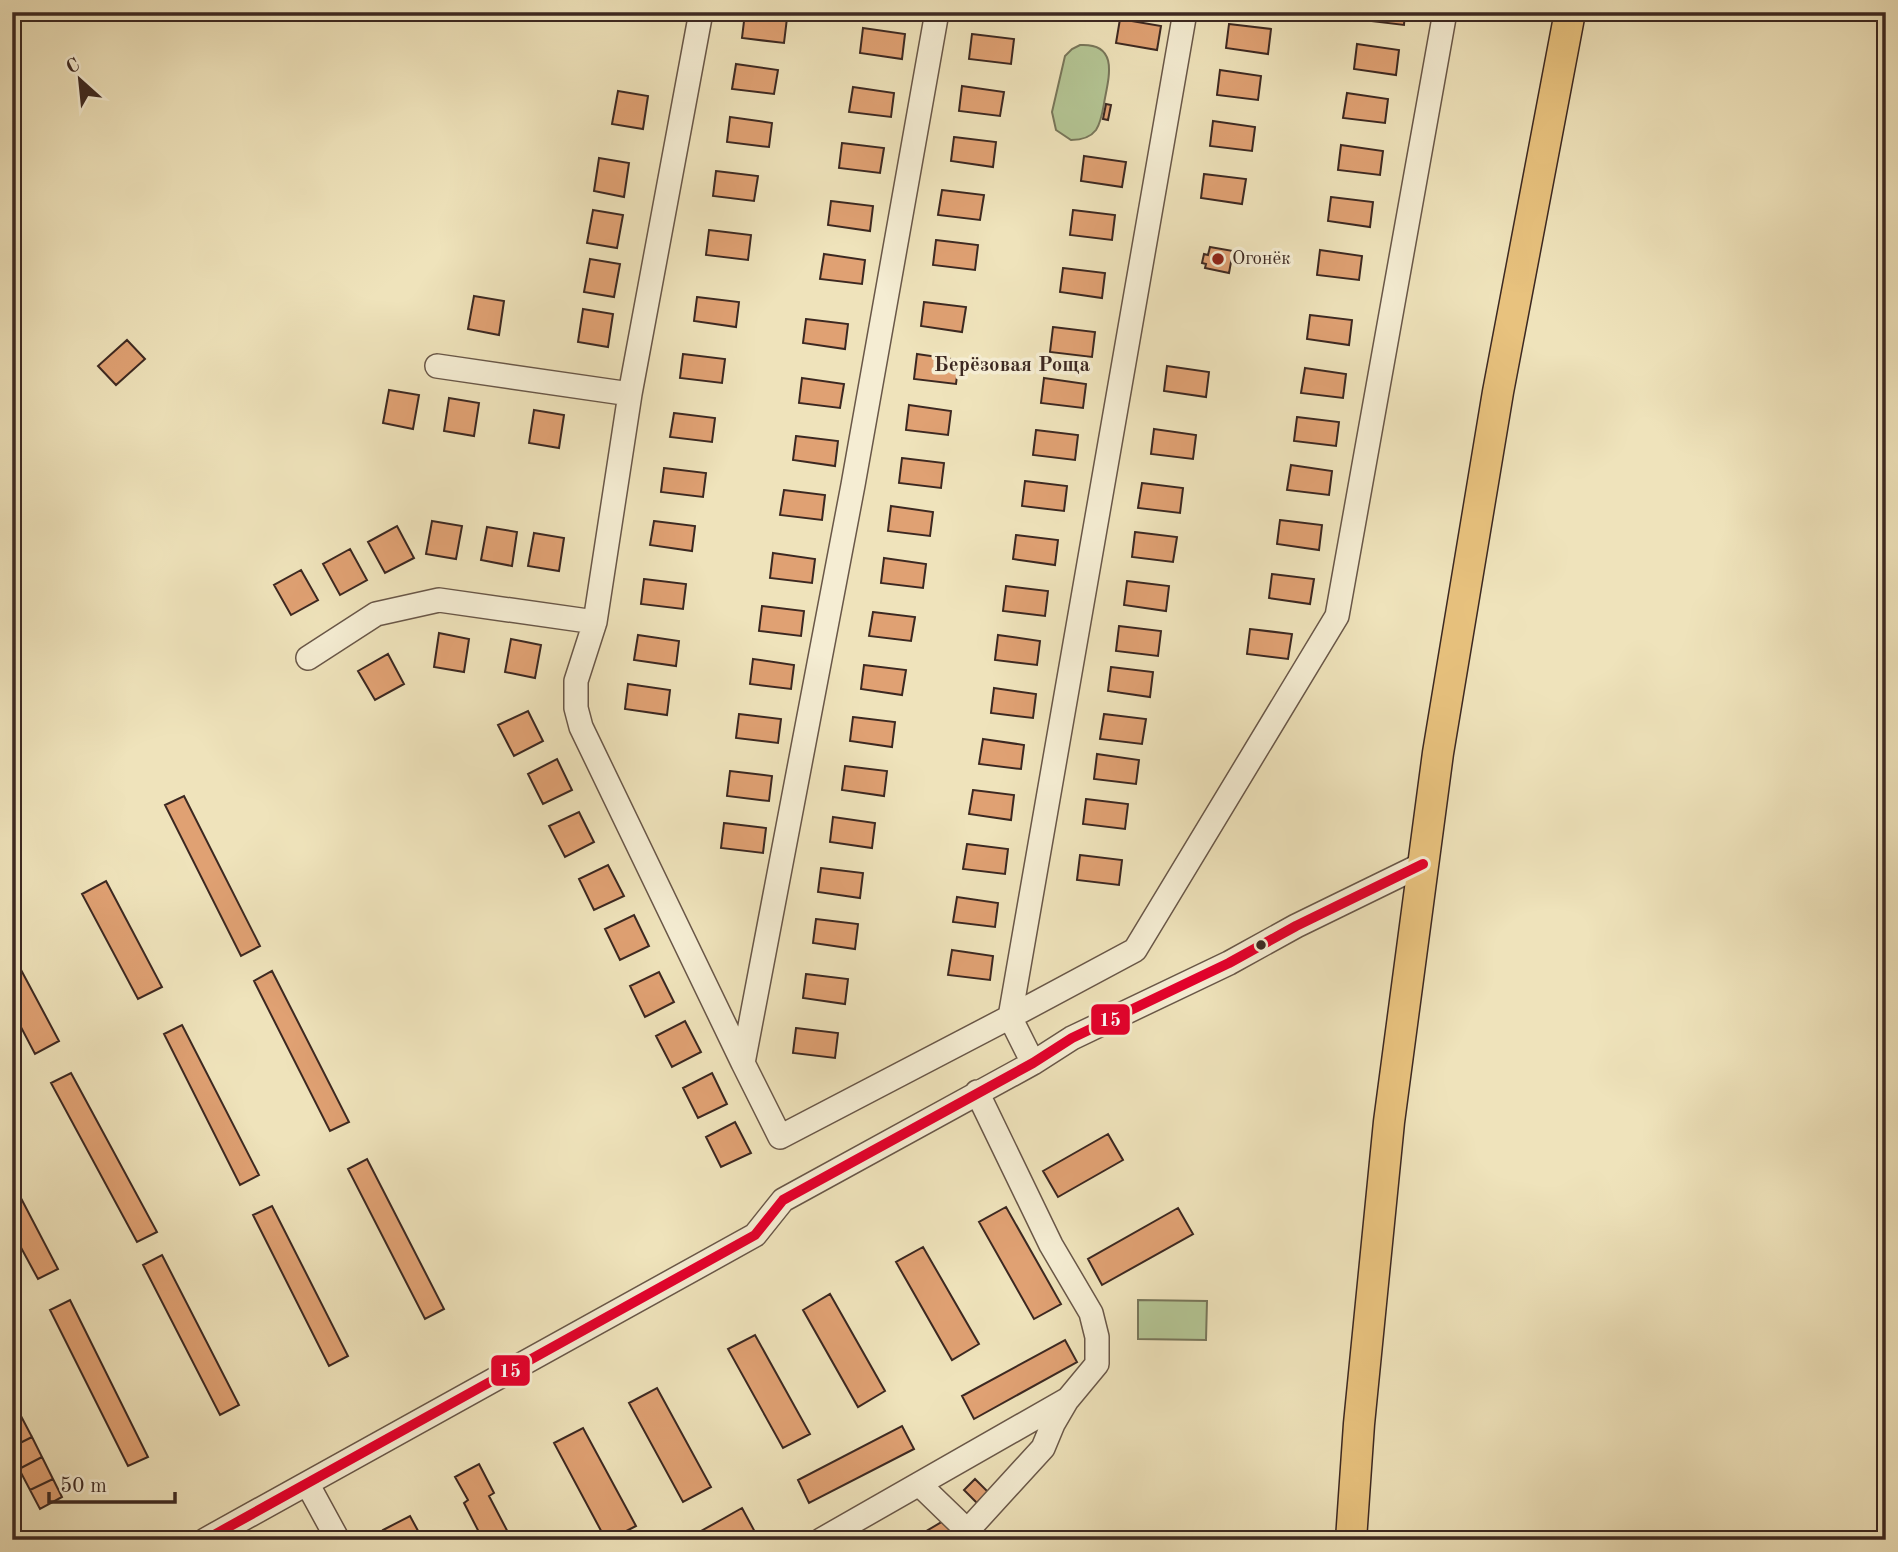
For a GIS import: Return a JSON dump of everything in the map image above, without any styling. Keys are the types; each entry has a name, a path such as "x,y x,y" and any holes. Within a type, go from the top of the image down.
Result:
{"main road":[{"path":"1351,1540 1360,1410 1389,1122 1440,739 1498,392 1570,12"}],"street":[{"path":"701,12 630,394 595,622 576,681 578,717 780,1137 1135,950 1337,616 1445,12"},
{"path":"743,1063 853,485 937,12"},
{"path":"1033,1063 1010,1017 1185,12"},
{"path":"437,366 630,394"},
{"path":"308,658 376,614 439,600 595,622"},
{"path":"205,1540 755,1235 783,1200 1033,1063 1072,1038 1229,963 1296,926 1423,864"},
{"path":"919,1484 972,1535 1043,1448 1068,1399 1097,1364 1097,1336 1091,1313 1051,1245 977,1092"},
{"path":"821,1540 1068,1399"},
{"path":"308,1485 338,1540"}],"green space":[{"path":"1080,45 1100,49 1108,61 1109,70 1100,123 1091,135 1071,140 1056,130 1052,112 1065,56"},
{"path":"1138,1300 1207,1301 1206,1340 1138,1339"}],"building":[{"path":"1363,12 1405,12 1404,25 1362,20"},
{"path":"745,13 787,18 784,43 742,38"},
{"path":"1120,19 1161,26 1157,50 1116,43"},
{"path":"1229,24 1271,29 1268,54 1226,48"},
{"path":"863,28 905,34 902,59 860,53"},
{"path":"972,34 1014,39 1011,64 969,59"},
{"path":"1357,44 1399,50 1396,75 1354,69"},
{"path":"736,64 778,70 774,94 732,89"},
{"path":"1220,70 1261,76 1258,100 1217,95"},
{"path":"962,86 1004,92 1000,116 959,111"},
{"path":"853,87 894,93 891,117 849,112"},
{"path":"618,91 648,96 643,129 612,124"},
{"path":"1347,93 1388,99 1385,123 1343,118"},
{"path":"1106,104 1111,105 1108,120 1103,119"},
{"path":"730,117 772,123 769,147 727,142"},
{"path":"1213,121 1255,127 1252,151 1210,146"},
{"path":"954,137 996,142 993,167 951,161"},
{"path":"842,143 884,148 880,173 839,168"},
{"path":"1341,145 1383,151 1380,175 1338,170"},
{"path":"1084,156 1126,162 1122,187 1081,181"},
{"path":"599,158 629,163 624,197 594,191"},
{"path":"716,171 758,176 754,201 713,196"},
{"path":"1204,174 1246,179 1242,204 1201,198"},
{"path":"942,190 984,195 980,220 938,215"},
{"path":"1331,197 1373,202 1370,227 1328,221"},
{"path":"831,201 873,206 870,231 828,225"},
{"path":"593,210 623,215 617,248 587,243"},
{"path":"1073,210 1115,215 1112,240 1070,235"},
{"path":"709,230 751,235 748,260 706,255"},
{"path":"936,240 978,245 975,270 933,265"},
{"name":"Огонёк","path":"1210,247 1233,251 1229,273 1205,268 1206,264 1202,263 1204,254 1208,255"},
{"path":"1320,250 1362,256 1359,280 1317,275"},
{"path":"824,254 865,260 862,284 820,279"},
{"path":"590,259 620,264 614,297 584,292"},
{"path":"1063,268 1105,273 1102,298 1060,292"},
{"path":"474,296 504,301 499,335 468,329"},
{"path":"697,297 739,302 736,327 694,321"},
{"path":"924,302 966,307 962,332 921,326"},
{"path":"583,309 613,314 608,347 578,342"},
{"path":"1310,315 1352,320 1349,345 1307,339"},
{"path":"806,319 848,324 845,349 803,343"},
{"path":"1053,327 1095,332 1092,357 1050,352"},
{"path":"127,340 145,359 116,385 98,366"},
{"path":"683,354 725,359 722,383 680,378"},
{"path":"917,354 959,360 956,384 914,379"},
{"path":"1167,366 1209,372 1206,397 1164,391"},
{"path":"1305,368 1346,374 1343,398 1301,393"},
{"path":"802,378 844,384 840,408 799,403"},
{"path":"1044,378 1086,384 1083,408 1041,403"},
{"path":"389,390 419,395 413,429 383,423"},
{"path":"449,398 479,403 474,436 444,431"},
{"path":"909,405 951,411 948,435 906,430"},
{"path":"534,410 564,415 559,448 529,443"},
{"path":"674,413 715,418 712,442 670,437"},
{"path":"1297,417 1339,422 1336,446 1294,441"},
{"path":"1154,429 1196,435 1193,459 1151,454"},
{"path":"1036,430 1078,435 1075,460 1033,455"},
{"path":"796,436 838,441 835,466 793,460"},
{"path":"902,458 944,463 941,488 899,483"},
{"path":"1291,465 1332,471 1329,495 1287,490"},
{"path":"664,468 706,473 703,497 661,492"},
{"path":"1025,481 1067,486 1064,511 1022,506"},
{"path":"1142,483 1183,488 1180,513 1138,508"},
{"path":"784,490 825,495 822,520 780,515"},
{"path":"891,506 933,512 930,536 888,531"},
{"path":"1280,520 1322,525 1319,550 1277,544"},
{"path":"432,521 462,526 456,559 426,554"},
{"path":"654,521 695,526 692,551 650,545"},
{"path":"397,526 414,558 385,573 368,542"},
{"path":"487,527 517,532 512,566 481,560"},
{"path":"1135,532 1177,537 1173,562 1132,557"},
{"path":"534,533 564,538 559,571 528,566"},
{"path":"1016,535 1058,540 1055,565 1013,559"},
{"path":"350,549 367,580 340,595 323,564"},
{"path":"773,553 815,559 812,583 770,578"},
{"path":"884,558 926,564 923,588 881,583"},
{"path":"301,570 318,600 291,615 274,585"},
{"path":"1272,574 1314,579 1310,604 1269,598"},
{"path":"644,579 686,584 683,609 641,604"},
{"path":"1127,581 1169,586 1166,611 1124,605"},
{"path":"1006,586 1048,591 1045,616 1003,611"},
{"path":"762,606 804,611 801,636 759,631"},
{"path":"873,612 915,617 911,641 869,636"},
{"path":"1119,626 1161,631 1158,656 1116,651"},
{"path":"1250,629 1292,634 1288,659 1247,654"},
{"path":"439,633 469,639 464,672 434,667"},
{"path":"638,635 679,641 676,666 634,660"},
{"path":"998,635 1040,641 1037,665 995,660"},
{"path":"511,639 541,645 535,678 505,672"},
{"path":"388,654 404,684 375,700 358,671"},
{"path":"753,659 794,665 791,689 750,684"},
{"path":"864,665 906,670 902,695 861,689"},
{"path":"1111,667 1153,672 1150,697 1108,691"},
{"path":"628,684 670,690 667,715 625,709"},
{"path":"994,688 1036,694 1033,718 991,713"},
{"path":"528,711 543,741 514,756 498,725"},
{"path":"739,714 781,719 778,743 736,738"},
{"path":"1104,714 1146,719 1142,744 1100,739"},
{"path":"853,717 895,722 892,747 850,741"},
{"path":"983,739 1024,745 1021,769 979,764"},
{"path":"1097,754 1139,760 1136,784 1094,779"},
{"path":"557,759 572,790 543,804 528,774"},
{"path":"845,766 887,771 884,796 842,790"},
{"path":"730,771 772,776 769,801 727,796"},
{"path":"973,790 1014,795 1011,820 969,814"},
{"path":"184,796 260,946 241,956 165,805"},
{"path":"1086,799 1128,804 1125,829 1083,824"},
{"path":"579,812 594,842 565,857 549,826"},
{"path":"833,817 875,823 872,848 830,842"},
{"path":"724,823 766,828 763,853 721,848"},
{"path":"967,844 1008,849 1005,874 963,869"},
{"path":"1080,855 1122,860 1119,885 1077,880"},
{"path":"608,865 624,896 594,910 579,879"},
{"path":"821,868 863,873 860,898 818,892"},
{"path":"106,881 162,987 138,999 82,894"},
{"path":"957,897 998,903 995,927 953,922"},
{"path":"634,915 649,946 620,960 605,929"},
{"path":"816,919 858,924 855,949 813,943"},
{"path":"952,950 993,956 990,980 948,975"},
{"path":"12,953 59,1041 35,1054 12,1010"},
{"path":"272,971 349,1122 330,1131 254,981"},
{"path":"659,972 674,1002 645,1017 630,986"},
{"path":"806,974 848,979 845,1004 803,998"},
{"path":"685,1021 701,1052 672,1067 656,1036"},
{"path":"182,1025 259,1175 240,1185 164,1034"},
{"path":"796,1028 838,1033 835,1058 793,1053"},
{"path":"71,1073 157,1232 137,1242 51,1083"},
{"path":"712,1073 727,1104 698,1118 683,1088"},
{"path":"735,1122 751,1153 721,1167 706,1137"},
{"path":"1108,1134 1123,1160 1058,1197 1043,1171"},
{"path":"367,1159 444,1309 425,1319 348,1169"},
{"path":"12,1181 58,1269 38,1279 12,1231"},
{"path":"272,1206 348,1356 329,1366 253,1215"},
{"path":"1006,1207 1061,1304 1034,1319 979,1222"},
{"path":"1178,1208 1193,1234 1102,1285 1088,1259"},
{"path":"923,1247 979,1344 952,1360 896,1262"},
{"path":"162,1255 239,1405 220,1415 143,1265"},
{"path":"830,1294 885,1391 858,1407 803,1310"},
{"path":"70,1300 148,1457 128,1466 50,1310"},
{"path":"755,1335 810,1434 783,1448 728,1349"},
{"path":"1065,1340 1077,1362 974,1419 962,1396"},
{"path":"657,1388 711,1487 683,1502 629,1403"},
{"path":"12,1400 22,1418 12,1423"},
{"path":"22,1418 32,1437 12,1447 12,1423"},
{"path":"902,1426 914,1449 809,1503 798,1480"},
{"path":"583,1428 636,1526 609,1540 606,1540 554,1443"},
{"path":"32,1437 42,1457 19,1469 12,1456 12,1447"},
{"path":"42,1457 53,1479 30,1490 19,1469"},
{"path":"479,1464 494,1493 489,1496 512,1540 483,1540 464,1503 468,1500 455,1477"},
{"path":"53,1479 62,1497 40,1509 30,1490"},
{"path":"975,1479 989,1493 978,1504 964,1490"},
{"path":"742,1508 755,1532 741,1540 685,1540"},
{"path":"410,1516 423,1540 388,1540 383,1530"},
{"path":"945,1520 956,1540 911,1540"}],"transit line":[{"name":"15","path":"205,1540 755,1235 783,1200 1033,1063 1072,1038 1229,963 1296,926 1423,864"}],"place":[{"name":"Огонёк","path":"1218,259"}],"district":[{"name":"Берёзовая Роща","path":"1012,365"}]}
